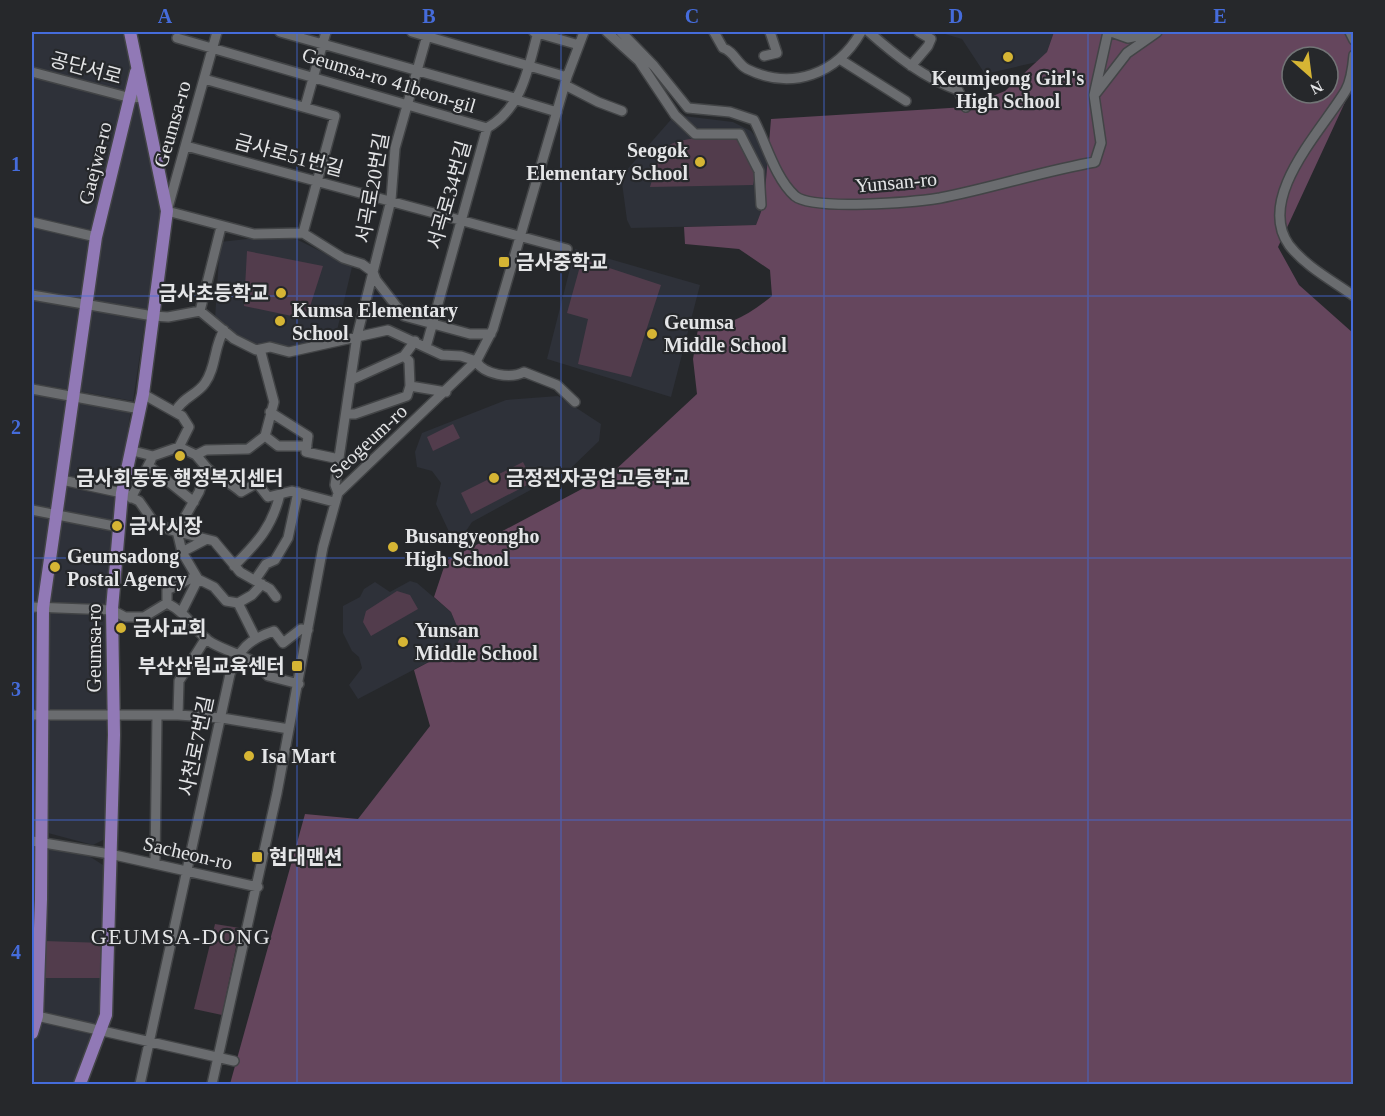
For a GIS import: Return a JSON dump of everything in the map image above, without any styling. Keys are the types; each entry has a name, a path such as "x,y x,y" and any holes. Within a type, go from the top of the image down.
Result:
{"main road":[{"name":"Gaejwa-ro","path":"32,1033 37,1016 37,607 57,515 96,237 138,98 137,65 130,32"},
{"name":"Geumsa-ro","path":"80,1084 106,1015 113,716 112,610 119,527 127,496 143,394 167,211 159,171 138,98"}],"street":[{"name":"Geumsa-ro","path":"167,211 217,32"},
{"path":"280,32 557,112"},
{"path":"304,107 326,32"},
{"path":"412,32 427,34 529,66 566,81 598,102 622,111"},
{"path":"536,32 579,45"},
{"name":"서곡로34번길","path":"426,346 487,128 505,115 517,100 529,66 536,32"},
{"name":"Seogeum-ro","path":"212,1084 258,887 299,684 323,547 336,498 476,361 491,334 566,81 584,32"},
{"path":"607,32 639,61 675,115 695,134 740,134 759,171 761,205"},
{"name":"Yunsan-ro","path":"621,32 654,66 688,108 730,112 754,120 782,178 796,197 822,205 937,198 1007,183 1047,170 1095,162 1101,143 1094,94"},
{"path":"714,32 723,48 729,49 742,66 782,81 825,70 841,60 861,32"},
{"path":"764,56 777,54 770,32"},
{"path":"869,32 911,66 939,84 958,90 966,107"},
{"path":"911,66 931,39 919,32"},
{"path":"1094,94 1110,32 1128,38 1157,32"},
{"path":"1094,94 1127,54 1157,32"},
{"path":"1350,32 1353,40"},
{"name":"서곡로20번길","path":"336,498 335,485 357,336 391,200 395,148 427,34"},
{"path":"177,38 213,46"},
{"name":"Geumsa-ro 41beon-gil","path":"213,46 487,128"},
{"path":"1353,55 1347,88 1308,142 1287,182 1280,221 1289,244 1353,296"},
{"path":"841,60 906,101"},
{"name":"공단서로","path":"32,72 138,98"},
{"path":"204,79 335,116 303,233"},
{"name":"금사로51번길","path":"186,146 567,249"},
{"path":"159,171 179,171"},
{"path":"167,211 254,234 303,233 343,258 362,264 373,272 376,280 404,316 470,334 491,334"},
{"path":"32,222 96,237"},
{"path":"200,312 221,227"},
{"path":"32,295 168,317 200,312 245,346 260,349 270,347 289,352 334,344 357,336 388,330 442,355 461,356 476,361 479,366 492,373 518,375 524,372 557,385 575,402"},
{"path":"175,412 188,395 206,382 215,347 224,330"},
{"path":"351,380 404,356 415,341"},
{"path":"196,455 206,450 248,449 265,436 274,402 260,349"},
{"path":"346,414 355,414 407,396 410,386 409,361 404,356"},
{"path":"410,386 446,392"},
{"path":"32,389 140,409"},
{"path":"133,451 153,456 179,447 189,428 182,416 143,394"},
{"path":"270,412 308,436 306,449"},
{"path":"265,436 278,446 306,449 339,459"},
{"path":"179,447 196,455 222,481 230,483 241,492 257,483 268,496 298,492 336,498"},
{"path":"127,496 149,466 153,456"},
{"path":"149,466 194,502"},
{"path":"207,468 194,502 177,531 182,552 197,577 214,587 226,601 238,603 252,596 266,564 275,560 288,538 298,492"},
{"path":"62,480 140,501 153,521 205,540 214,540 224,550 234,566 276,597"},
{"path":"234,566 257,543 274,518 280,494"},
{"path":"32,510 119,527"},
{"path":"182,552 205,540"},
{"path":"166,603 167,590 197,577"},
{"path":"182,611 197,577"},
{"path":"37,607 112,610 125,617 144,617 166,603"},
{"path":"166,603 182,611 206,638 238,652 264,670 268,676 299,684"},
{"path":"238,603 255,637"},
{"path":"238,652 255,637 274,631 283,643 301,629 308,630"},
{"path":"178,715 179,681 206,638"},
{"name":"사천로7번길","path":"141,1084 230,674 238,652"},
{"path":"38,715 178,715 222,718 289,729"},
{"path":"155,864 157,715"},
{"name":"Sacheon-ro","path":"37,841 110,854 258,887"},
{"path":"37,1016 234,1061"}],"shaded area":[{"path":"32,32 123,32 153,161 161,215 133,401 32,383"},
{"name":"Keumjeong Girl's High School","path":"938,32 1054,32 1047,52 1037,62 985,74 962,39"},
{"path":"1054,32 1353,32 1353,85 1278,247 1299,285 1353,333 1353,1084 230,1084 305,814 358,819 430,726 414,670 455,648 461,636 451,612 434,597 446,561 612,473 697,394 693,359 698,329 719,326 737,319 772,296 770,270 739,249 685,244 684,227 756,225 764,204 771,119 966,107 1005,91 1047,52"},
{"name":"Seogok Elementary School","path":"675,115 733,122 751,131 768,152 764,204 756,225 631,228 627,220 622,183 625,172"},
{"path":"739,137 756,171 753,185 650,187 660,156 672,144 690,139"},
{"name":"금사초등학교","path":"275,236 298,240 352,267 335,339 288,349 251,345 215,319 220,242"},
{"path":"575,249 700,285 671,397 547,359"},
{"path":"247,251 323,266 306,319 244,306"},
{"path":"582,259 661,285 631,377 578,364 588,319 567,313"},
{"path":"32,391 131,409 117,502 107,615 105,839 93,845 48,833 32,832"},
{"path":"558,396 601,424 599,441 571,468 472,522 460,540 452,538 436,504 441,483 432,471 417,467 415,452 422,433 506,400"},
{"path":"453,424 460,438 433,451 427,437"},
{"path":"523,462 533,482 471,514 461,493"},
{"name":"Yunsan Middle School","path":"410,581 417,583 451,612 461,636 455,648 358,699 349,685 362,668 359,657 352,651 343,633 343,606 360,597 364,589 375,582 390,592"},
{"path":"397,591 410,595 418,609 371,636 363,622 366,611"},
{"path":"32,845 89,856 103,865 103,996 97,1031 76,1084 32,1084"},
{"path":"215,924 240,928 222,1015 194,1009"},
{"path":"44,941 104,943 103,978 43,978"}],"place":[{"name":"Keumjeong Girl's High School","path":"1008,57"},
{"name":"Seogok Elementary School","path":"700,162"},
{"name":"금사중학교","path":"504,262"},
{"name":"금사초등학교","path":"281,293"},
{"name":"Kumsa Elementary School","path":"280,321"},
{"name":"Geumsa Middle School","path":"652,334"},
{"name":"금사회동동 행정복지센터","path":"180,456"},
{"name":"금정전자공업고등학교","path":"494,478"},
{"name":"금사시장","path":"117,526"},
{"name":"Busangyeongho High School","path":"393,547"},
{"name":"Geumsadong Postal Agency","path":"55,567"},
{"name":"금사교회","path":"121,628"},
{"name":"Yunsan Middle School","path":"403,642"},
{"name":"부산산림교육센터","path":"297,666"},
{"name":"Isa Mart","path":"249,756"},
{"name":"현대맨션","path":"257,857"}],"district":[{"name":"GEUMSA-DONG","path":"181,936"}]}
